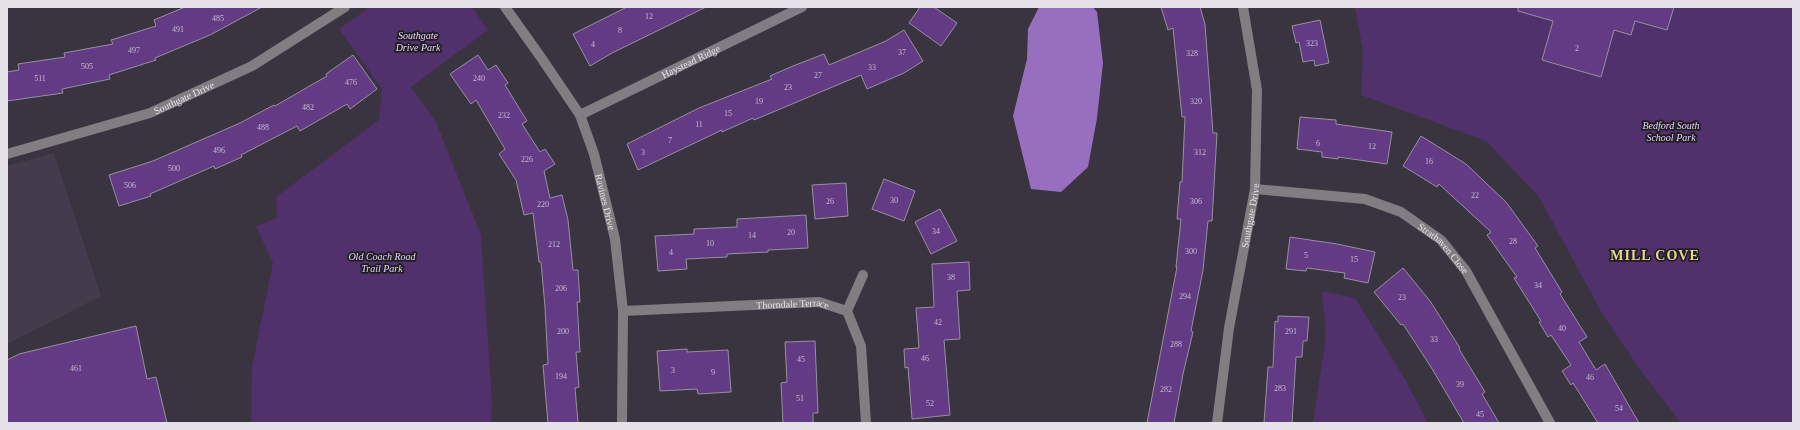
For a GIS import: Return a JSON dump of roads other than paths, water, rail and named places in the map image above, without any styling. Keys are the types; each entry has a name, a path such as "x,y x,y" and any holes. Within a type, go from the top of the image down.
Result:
{"street":[{"name":"Ravines Drive","path":"505,7 580,115 594,154 615,239 623,311 622,423"},
{"name":"Haystead Ridge","path":"580,115 802,7"},
{"name":"Southgate Drive","path":"1217,423 1229,328 1255,189 1257,90 1243,7"},
{"name":"Southgate Drive","path":"7,154 150,112 252,66 342,8"},
{"name":"Strathaven Close","path":"1255,189 1364,199 1401,212 1441,240 1466,271 1550,423"},
{"path":"863,275 847,311 861,346 866,423"},
{"name":"Thorndale Terrace","path":"623,311 819,302 847,311"}],"district":[{"name":"MILL COVE","path":"1655,255"}],"park label":[{"name":"Southgate Drive Park","path":"418,40"},
{"name":"Bedford South School Park","path":"1671,130"},
{"name":"Old Coach Road Trail Park","path":"382,262"}]}
